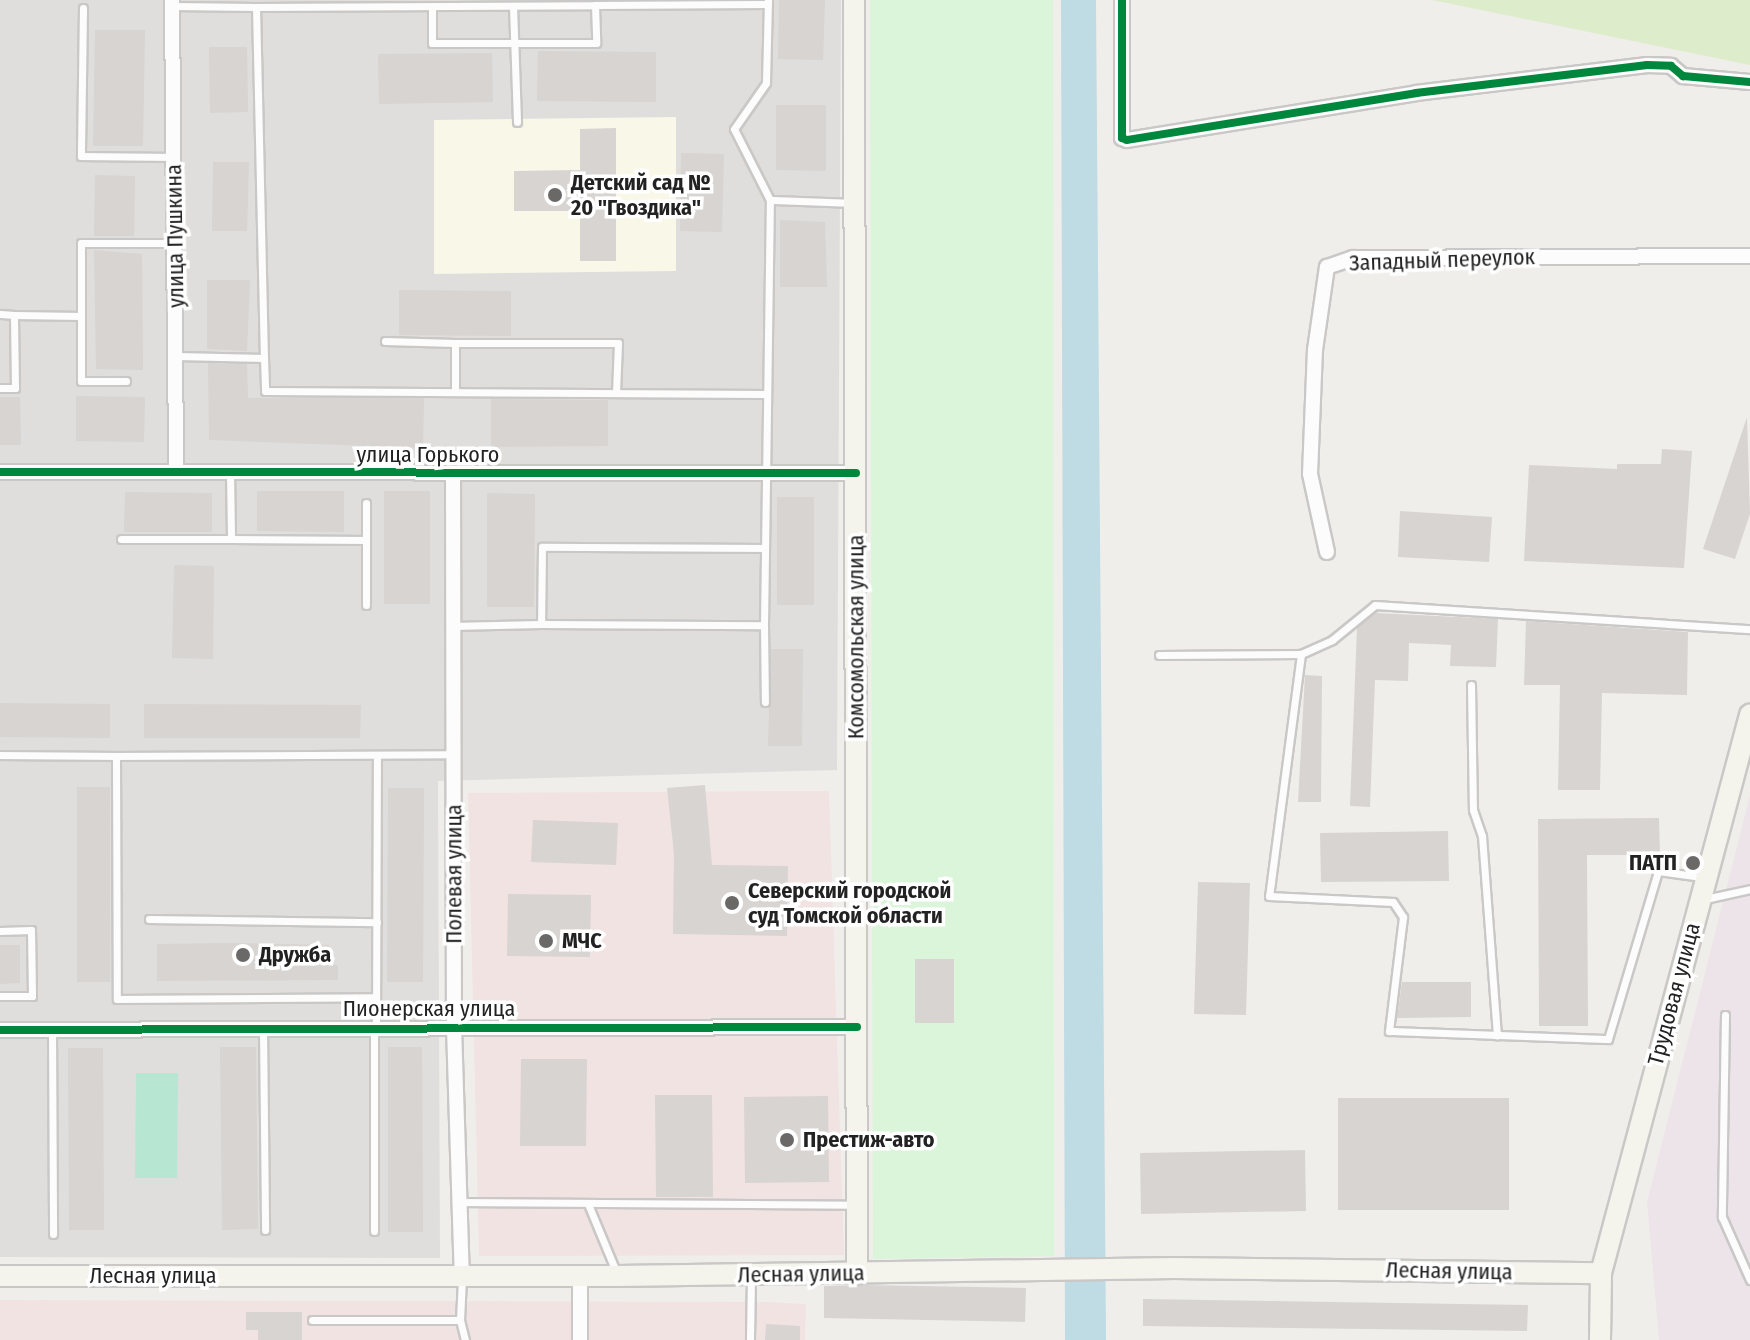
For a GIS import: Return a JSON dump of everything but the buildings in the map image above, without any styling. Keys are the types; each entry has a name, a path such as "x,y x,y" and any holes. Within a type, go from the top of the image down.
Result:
{"main road":[{"name":"Комсомольская улица","path":"854,0 857,1274"},
{"name":"Трудовая улица","path":"1600,1340 1601,1273 1750,715"},
{"name":"Лесная улица","path":"0,1276 618,1276 1132,1269 1601,1273"}],"street":[{"path":"1122,0 1122,138 1127,140 1416,93 1647,65 1671,66 1683,76 1750,82"},
{"name":"улица Пушкина","path":"172,3 176,472"},
{"name":"Западный переулок","path":"1327,552 1310,474 1315,350 1327,267 1353,258 1750,256"},
{"name":"улица Горького","path":"0,472 856,473"},
{"name":"Полевая улица","path":"453,473 454,1027 462,1276"},
{"name":"Пионерская улица","path":"0,1030 857,1027"},
{"path":"580,1276 580,1340"}],"lane":[{"path":"172,3 256,7 432,7 768,2 766,83 734,129 770,200 765,394 765,702"},
{"path":"432,7 432,43 596,43 595,5"},
{"path":"513,6 517,122"},
{"path":"256,7 265,391 765,394"},
{"path":"83,8 81,156 173,157"},
{"path":"770,200 853,203"},
{"path":"126,381 81,381 81,243 175,243"},
{"path":"0,314 81,316"},
{"path":"0,388 15,388 14,315"},
{"path":"385,341 618,343 616,392"},
{"path":"455,343 455,392"},
{"path":"177,356 264,358"},
{"path":"230,472 231,539"},
{"path":"366,503 366,605"},
{"path":"121,539 366,540"},
{"path":"541,624 542,547 765,548"},
{"path":"1159,655 1301,654 1332,640 1375,605 1750,629"},
{"path":"451,626 764,625"},
{"path":"1301,654 1269,896 1393,902 1403,917 1389,1031 1608,1039 1658,871 1704,878"},
{"path":"1471,685 1473,810 1482,836 1497,1035"},
{"path":"0,755 455,754"},
{"path":"116,756 117,999 376,997"},
{"path":"374,1231 377,756"},
{"path":"1699,900 1750,889"},
{"path":"149,919 377,922"},
{"path":"0,931 31,930 32,996 0,996"},
{"path":"1725,1015 1722,1217 1750,1280"},
{"path":"263,1028 265,1230"},
{"path":"52,1029 53,1234"},
{"path":"460,1202 856,1205"},
{"path":"588,1204 618,1276"},
{"path":"750,1340 751,1275"},
{"path":"462,1276 460,1320 465,1340"},
{"path":"312,1320 460,1320"}],"shaded area":[{"path":"0,0 841,0 837,770 438,781 440,1258 0,1257"},
{"name":"Детский сад № 20 \"Гвоздика\"","path":"676,117 676,271 434,274 434,120"},
{"path":"829,791 844,1255 479,1256 468,793"},
{"path":"1750,795 1750,1340 1659,1340 1647,1202"},
{"path":"0,1300 806,1304 805,1340 0,1340"}],"green space":[{"path":"870,0 1053,0 1054,1256 873,1259"},
{"path":"1432,0 1750,0 1750,65"},
{"path":"136,1073 178,1073 177,1178 135,1178"}],"water":[{"path":"1061,0 1096,0 1106,1340 1065,1340"}],"cycle path":[{"path":"1122,0 1122,138 1127,140 1416,93 1647,65 1671,66 1683,76 1750,82"},
{"path":"0,472 856,473"},
{"path":"0,1030 857,1027"}],"place":[{"name":"Детский сад № 20 \"Гвоздика\"","path":"555,195"},
{"name":"ПАТП","path":"1693,863"},
{"name":"Северский городской суд Томской области","path":"732,903"},
{"name":"МЧС","path":"546,941"},
{"name":"Дружба","path":"243,955"},
{"name":"Престиж-авто","path":"787,1140"}]}
